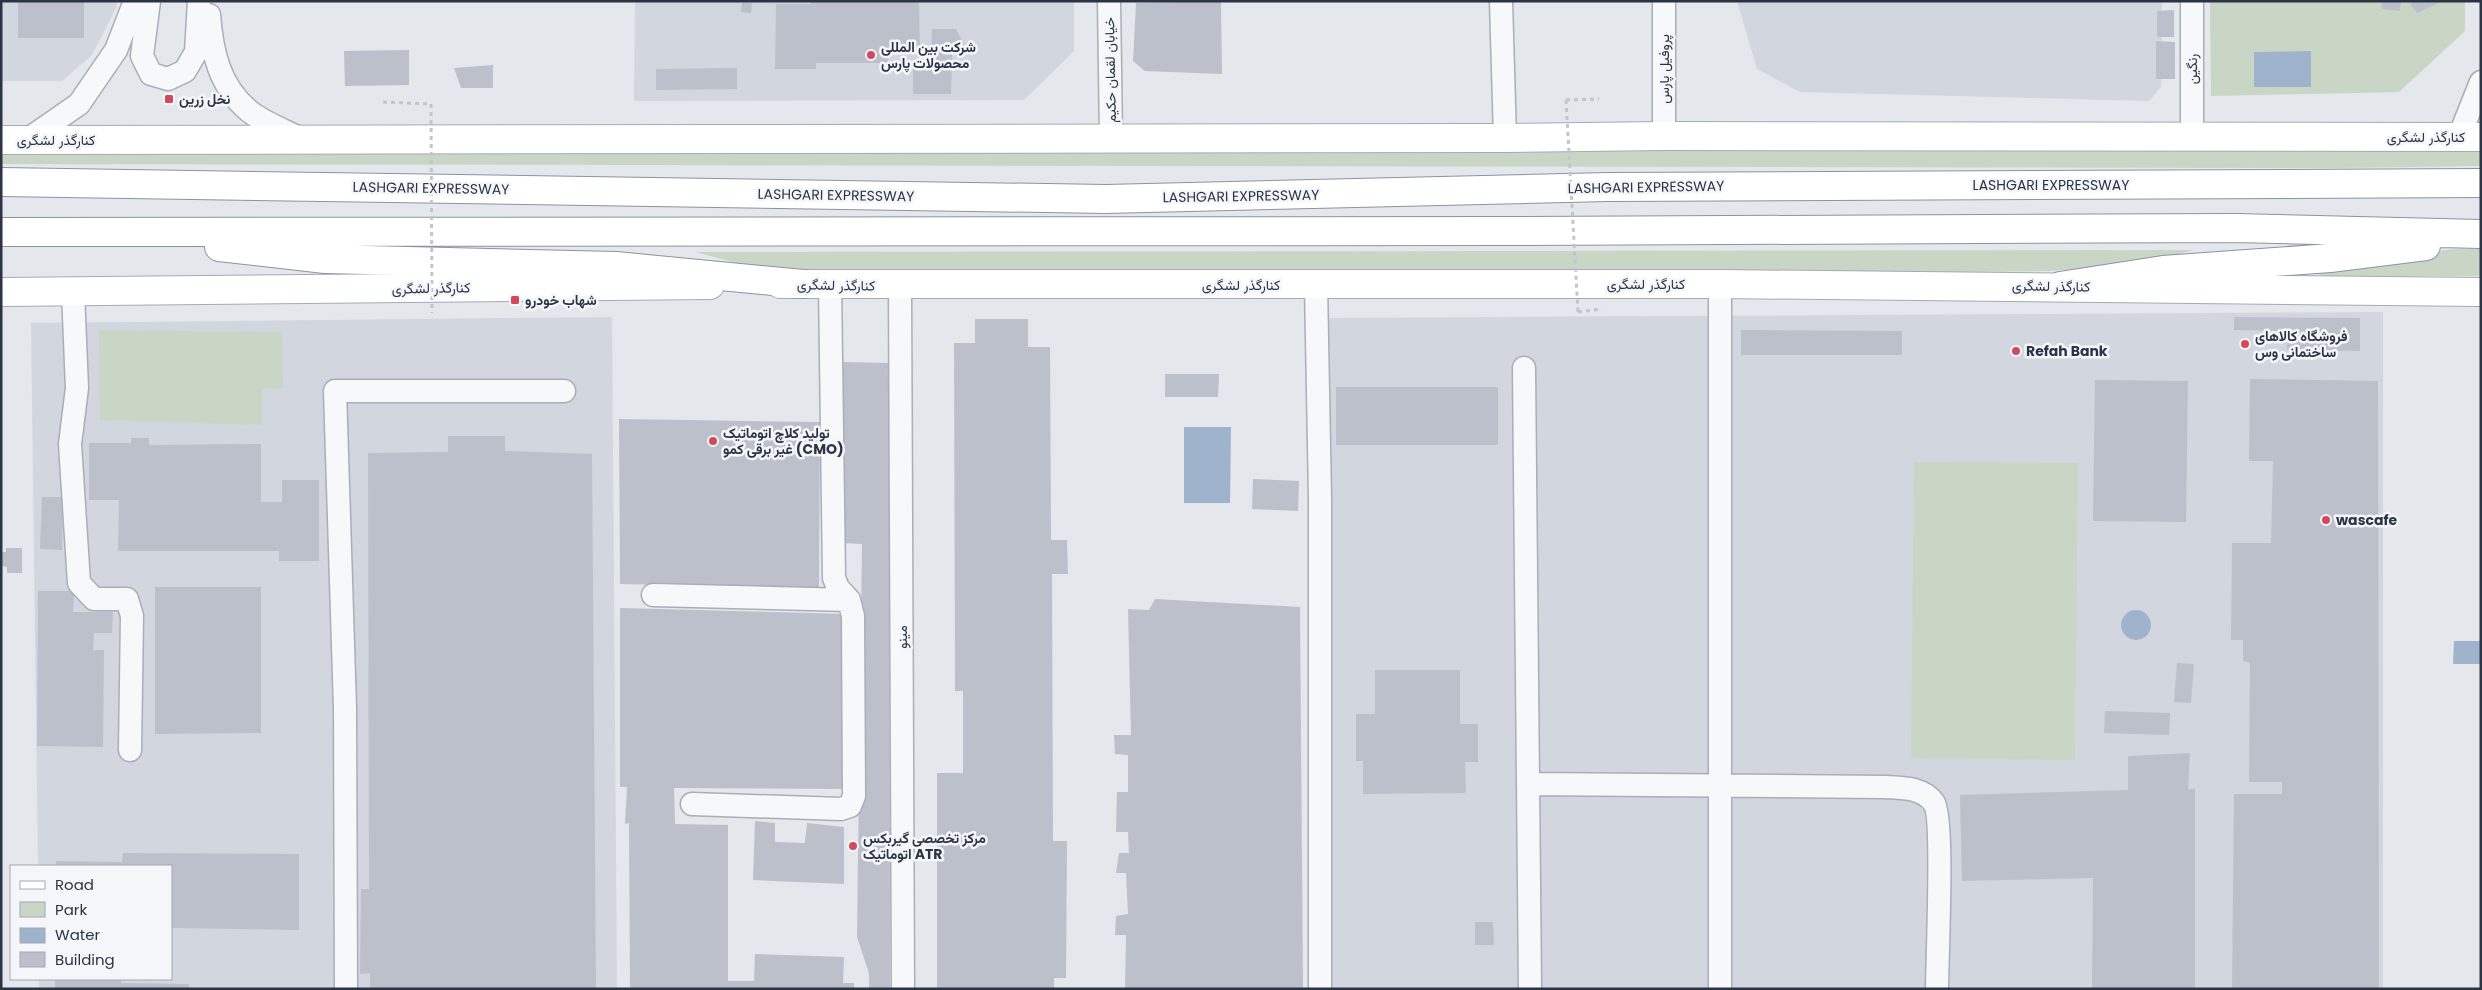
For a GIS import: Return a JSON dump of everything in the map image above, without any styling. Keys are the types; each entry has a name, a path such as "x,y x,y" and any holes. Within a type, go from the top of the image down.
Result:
{"main road":[{"name":"کنارگذر لشگری","path":"14,140 1111,139 1664,136 2470,137"},
{"name":"LASHGARI EXPRESSWAY","path":"10,181 1106,199 1608,187 2481,183"},
{"path":"1,232 1485,232 2236,228 2481,234"},
{"path":"126,232 172,241 325,259 616,266 817,284"},
{"path":"2060,286 2163,270 2330,258 2481,239"},
{"name":"کنارگذر لشگری","path":"1,292 817,284 1720,284 2060,286 2481,292"}],"street":[{"path":"14,140 79,104 116,50 135,1"},
{"path":"149,1 142,56 151,74 168,79 185,71 196,52 199,1"},
{"path":"209,1 211,40 218,71 234,96 250,112 303,140"},
{"name":"خیابان لقمان حکیم","path":"1109,1 1111,139"},
{"path":"1501,1 1505,138"},
{"name":"پروفیل پارس","path":"1664,1 1664,136"},
{"name":"رنگین","path":"2192,1 2192,138"},
{"path":"2470,137 2481,82"},
{"path":"692,804 841,809 850,806 854,796 853,616 849,600 838,588 834,578 817,284"},
{"path":"1720,284 1720,989"},
{"name":"مینو","path":"900,285 903,989"},
{"path":"1316,285 1320,499 1320,989"},
{"path":"73,292 77,388 70,444 79,583 94,599 127,599 132,616 130,750"},
{"path":"1524,368 1530,989"},
{"path":"346,989 345,708 335,391 564,390"},
{"path":"653,595 849,600"},
{"path":"1529,784 1911,788 1925,795 1934,803 1937,813 1939,846 1937,989"}],"path":[{"path":"1599,99 1566,100 1578,312 1608,308"},
{"path":"383,102 431,104 432,313"}],"shaded area":[{"path":"1,1 117,1 117,6 92,55 62,81 1,81"},
{"path":"635,1 1074,1 1074,51 1024,100 634,101"},
{"path":"1737,1 2162,1 2161,87 2149,101 1800,92 1757,69"},
{"path":"2383,312 2383,989 1308,989 1322,318"},
{"name":"شهاب خودرو","path":"612,317 617,989 39,989 39,980 172,980 172,865 38,865 31,323"}],"green space":[{"path":"2210,1 2465,1 2465,31 2399,92 2211,96"},
{"path":"2481,142 2481,166 2341,168 1,164 1,145"},
{"path":"2455,249 2481,249 2481,276 2325,276 2296,269"},
{"path":"2194,250 2138,265 2047,271 1727,275 766,271 696,252"},
{"path":"99,330 282,332 283,388 262,389 262,425 100,420"},
{"path":"1914,462 2078,463 2075,760 1911,758"}],"water":[{"path":"2311,51 2311,87 2254,87 2254,52"},
{"path":"1184,427 1231,427 1230,503 1184,503"},
{"path":"2136,610 2147,614 2151,625 2147,636 2136,640 2125,636 2121,625 2125,614"},
{"path":"2454,641 2481,641 2481,664 2453,664"}],"building":[{"path":"18,1 84,1 84,38 18,38"},
{"path":"811,1 919,1 920,48 913,52 888,52 888,63 816,63 816,69 775,69 776,4 811,4"},
{"path":"1221,1 1222,74 1145,71 1133,61 1136,3"},
{"path":"2381,1 2401,1 2400,11 2382,9"},
{"path":"2414,1 2438,1 2439,3 2417,13 2410,4"},
{"path":"742,3 752,3 751,13 741,12"},
{"path":"2174,10 2174,37 2157,37 2157,11"},
{"path":"932,29 956,29 968,51 952,51 951,94 913,94 913,68 931,68"},
{"path":"2156,41 2175,42 2175,79 2156,79"},
{"path":"409,50 409,85 345,86 344,51"},
{"path":"493,65 493,88 461,88 454,68"},
{"path":"737,68 737,89 656,90 656,69"},
{"path":"2234,317 2360,318 2360,351 2287,350 2288,331 2234,330"},
{"path":"975,319 1028,319 1028,347 1050,347 1051,540 1067,540 1068,574 1052,574 1053,841 1067,841 1066,978 1054,978 1054,989 937,989 937,773 963,773 963,691 955,691 954,343 975,343"},
{"path":"1741,330 1902,331 1902,355 1741,355"},
{"path":"843,362 889,363 890,989 869,989 869,973 857,937 862,544 843,543"},
{"path":"1165,374 1219,374 1218,397 1165,397"},
{"path":"2250,379 2378,381 2379,989 2232,989 2234,794 2282,794 2282,782 2249,782 2250,663 2243,661 2243,640 2231,640 2232,543 2271,543 2273,461 2249,461"},
{"path":"2095,380 2188,381 2186,522 2093,521"},
{"path":"1336,387 1498,387 1498,445 1336,445"},
{"path":"619,419 820,422 819,588 620,584"},
{"path":"448,436 505,436 505,451 592,454 596,989 370,989 370,973 360,974 361,889 369,889 368,453 448,452"},
{"path":"131,438 149,438 149,445 261,444 261,502 282,502 282,480 319,480 319,561 279,561 279,551 118,551 119,500 89,500 89,443 131,443"},
{"path":"1253,479 1299,481 1298,511 1252,509"},
{"path":"42,497 63,497 62,550 40,549"},
{"path":"6,548 22,548 22,573 7,573 7,567 1,566 1,552 6,552"},
{"path":"155,587 261,587 261,733 155,734"},
{"path":"38,591 74,591 73,612 113,612 112,633 94,633 93,650 104,650 103,747 37,746"},
{"path":"1155,599 1300,607 1303,989 1125,989 1126,935 1115,935 1116,916 1128,914 1126,873 1116,873 1119,853 1129,853 1128,832 1116,832 1117,792 1128,792 1128,755 1115,754 1114,735 1131,735 1128,609 1149,610"},
{"path":"620,608 845,614 845,789 674,788 675,824 728,825 728,981 754,981 755,954 844,957 843,983 854,983 854,989 630,989 629,823 625,824 627,787 620,787"},
{"path":"2177,663 2194,664 2191,703 2174,702"},
{"path":"1375,670 1460,670 1460,724 1478,724 1478,762 1465,762 1466,793 1363,794 1363,761 1356,761 1356,714 1375,714"},
{"path":"2105,711 2170,713 2169,735 2104,733"},
{"path":"2190,753 2188,789 2195,789 2195,989 2092,989 2093,878 1962,881 1960,795 2128,790 2128,756"},
{"path":"755,821 775,823 775,842 805,843 807,823 844,827 844,884 753,880"},
{"path":"123,853 299,854 299,930 172,928 172,865 56,865 56,861 122,862"},
{"path":"1475,922 1493,922 1494,945 1475,945"},
{"path":"55,980 121,980 121,983 189,984 189,989 55,989"}],"place":[{"name":"شرکت بین المللی محصولات پارس","path":"871,55"},
{"name":"نخل زرین","path":"169,99"},
{"name":"شهاب خودرو","path":"515,300"},
{"name":"فروشگاه کالاهای ساختمانی وس","path":"2245,344"},
{"name":"Refah Bank","path":"2016,351"},
{"name":"تولید کلاچ اتوماتیک غیر برقی کمو (CMO)","path":"713,441"},
{"name":"wascafe","path":"2326,520"},
{"name":"مرکز تخصصی گیربکس اتوماتیک ATR","path":"853,846"}]}
